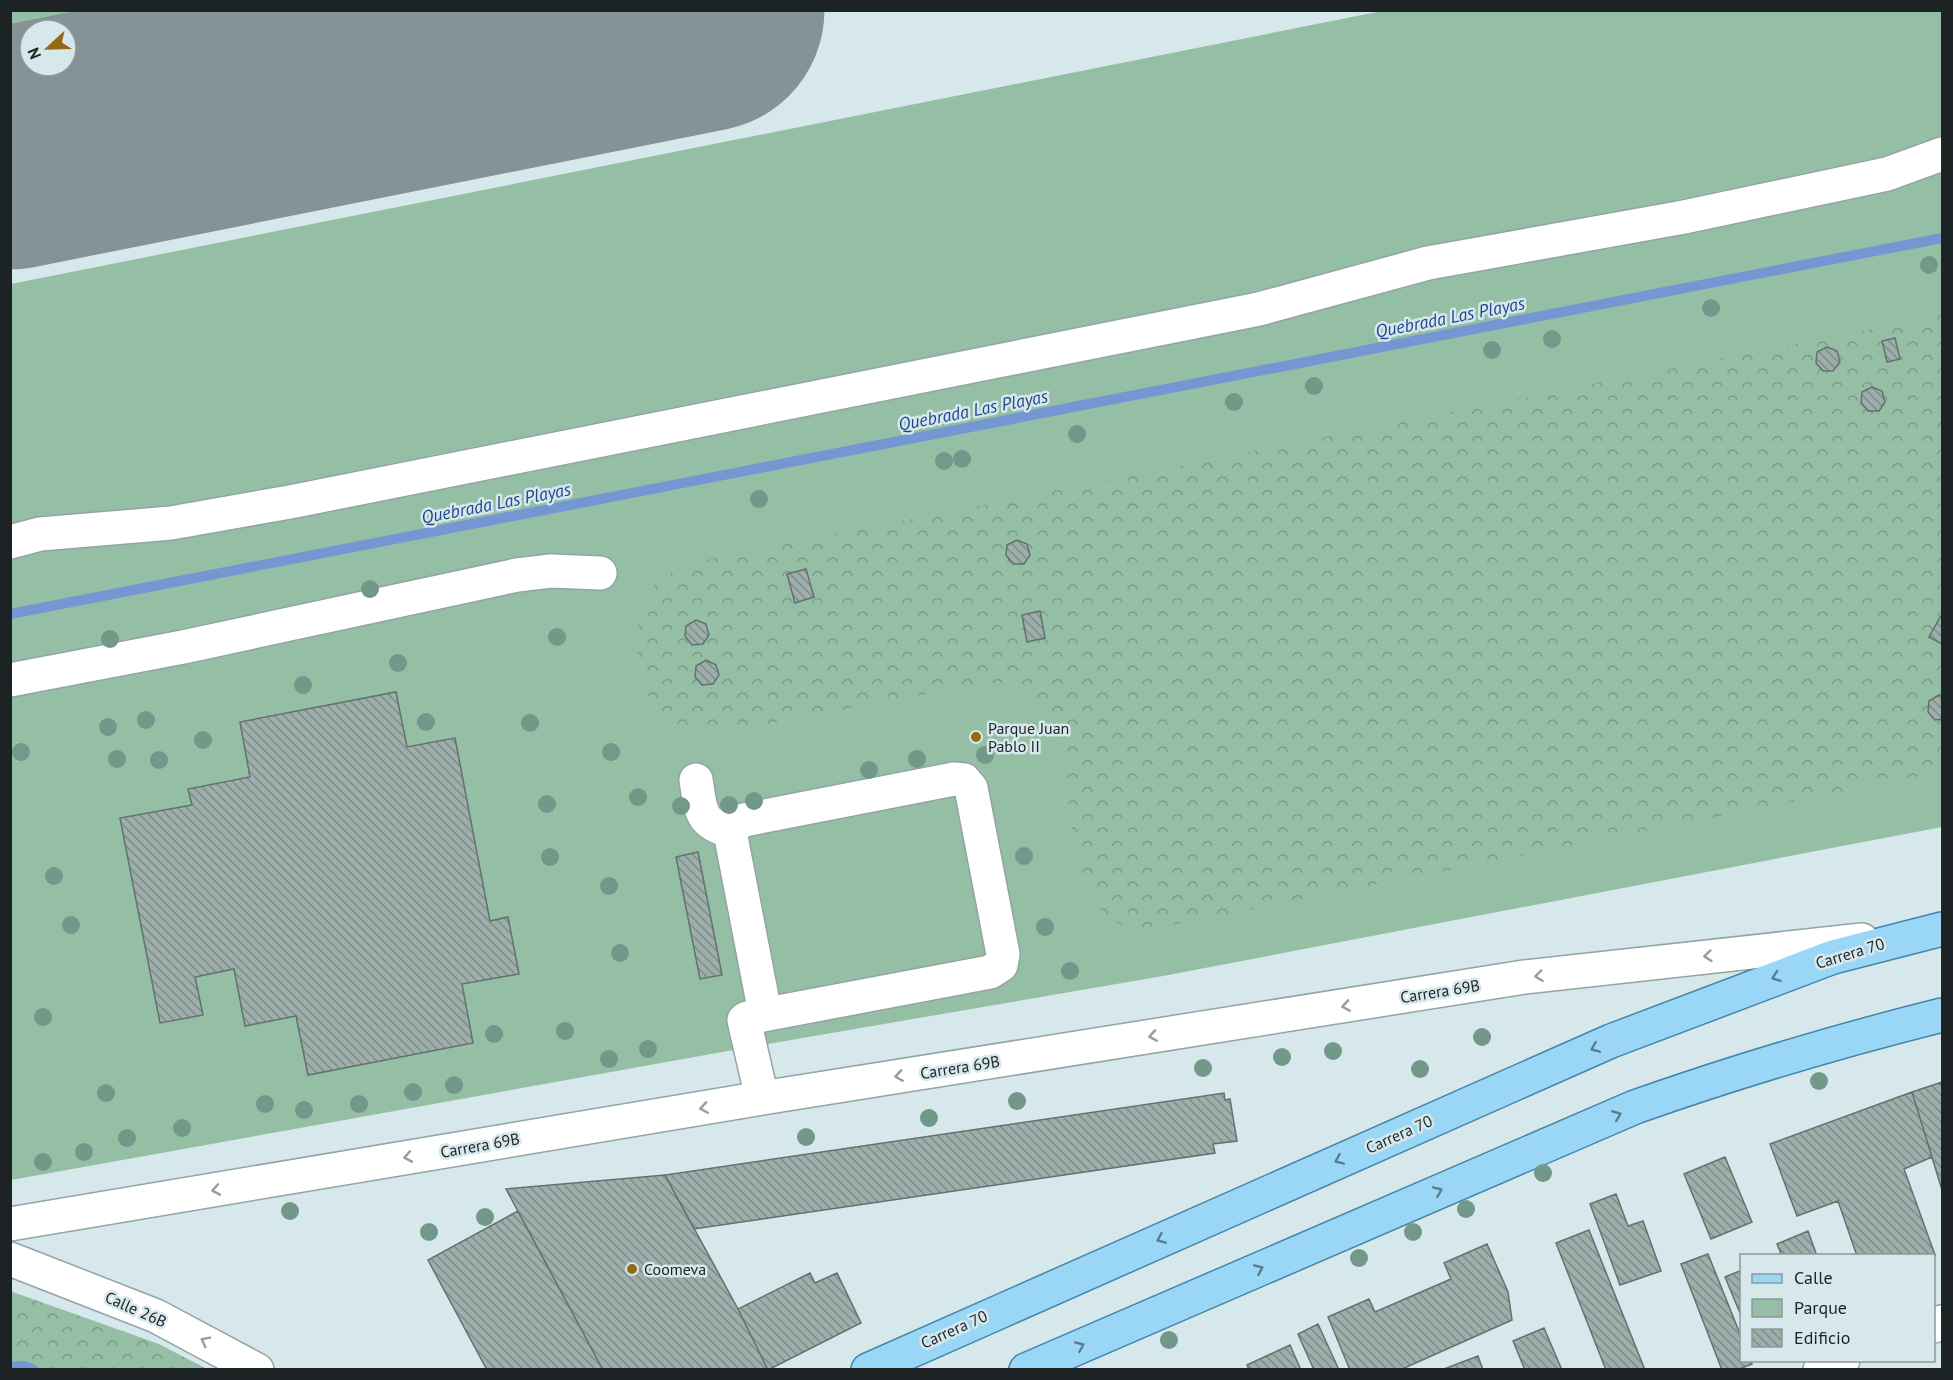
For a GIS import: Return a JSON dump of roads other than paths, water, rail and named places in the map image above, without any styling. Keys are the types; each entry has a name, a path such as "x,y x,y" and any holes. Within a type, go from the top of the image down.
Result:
{"main road":[{"name":"Carrera 70","path":"868,1370 1611,1041 1784,975 1927,932"},
{"path":"1026,1370 1635,1107 1733,1072 1942,1015"}],"street":[{"path":"10,542 40,534 171,523 290,502 1259,309 1428,263 1684,218 1887,174 1942,154"},
{"path":"10,680 183,647 517,575 551,571 600,573"},
{"path":"762,1098 744,1020 765,1013 990,972 1001,965 1003,954 971,788 964,780 954,779 738,822 731,831 765,1013"},
{"path":"696,780 703,817 715,827 731,831"},
{"name":"Carrera 69B","path":"10,1224 762,1098 1524,977 1927,932"},
{"name":"Calle 26B","path":"10,1259 156,1316 257,1370"},
{"path":"1820,1370 1838,1362"}],"waterway":[{"name":"Quebrada Las Playas","path":"10,614 1942,238"},
{"path":"10,1367 25,1366 34,1370"}],"place":[{"name":"Parque Juan Pablo II","path":"976,737"},
{"name":"Coomeva","path":"632,1269"}]}
